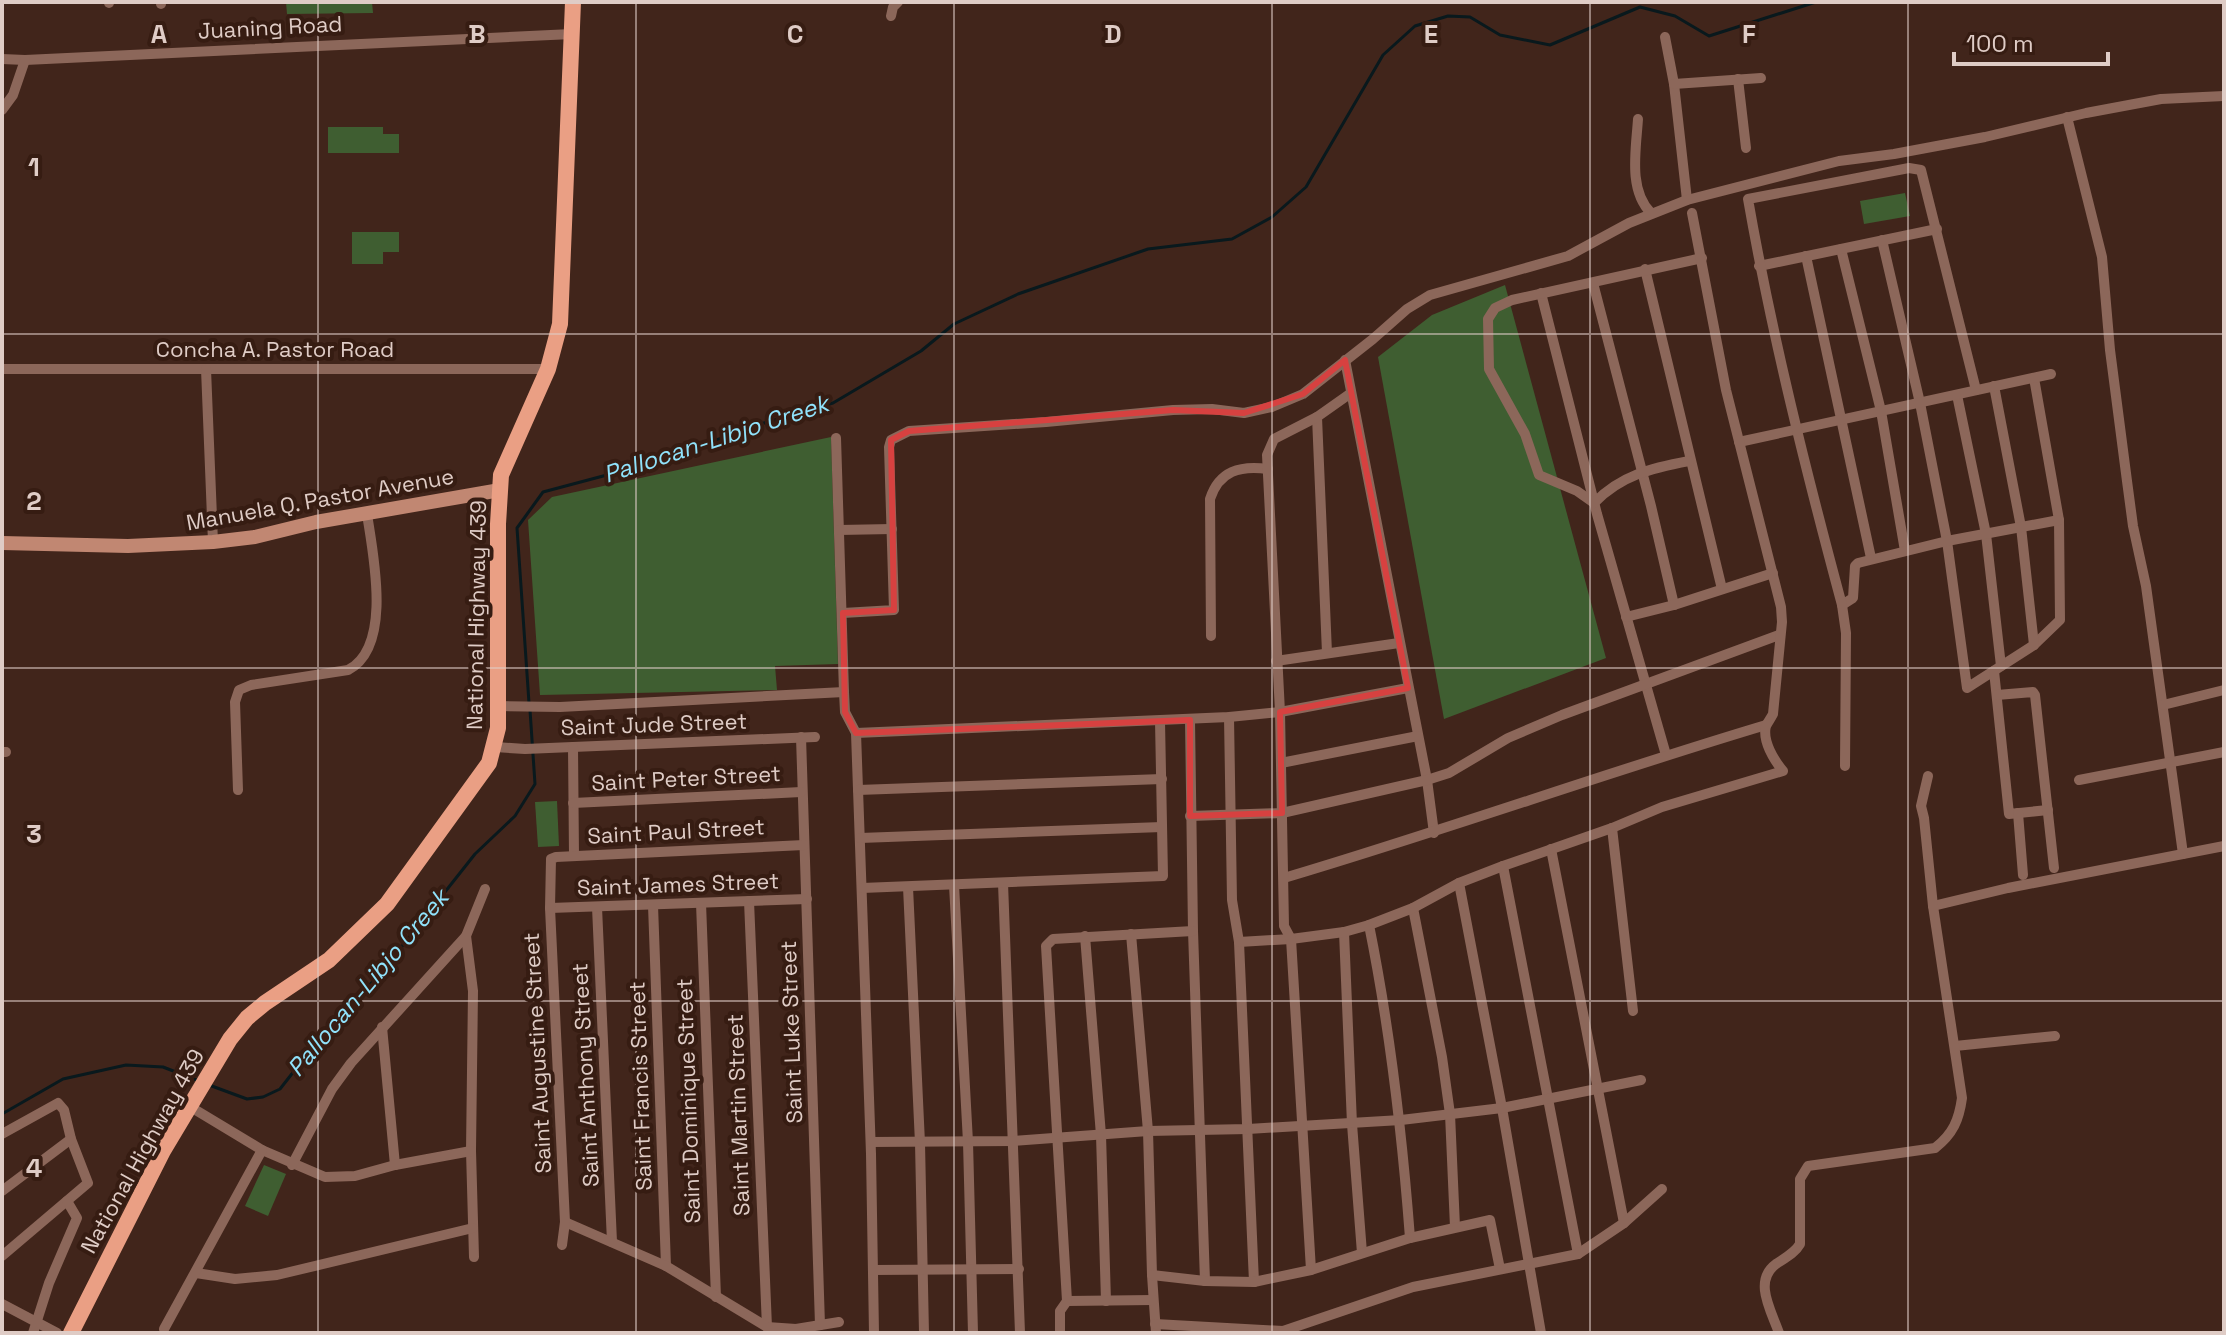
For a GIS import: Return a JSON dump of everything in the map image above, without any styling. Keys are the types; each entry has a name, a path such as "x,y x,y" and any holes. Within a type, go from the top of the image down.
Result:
{"main road":[{"name":"National Highway 439","path":"71,1333 113,1246 192,1101 247,1018 329,960 387,904 481,776 495,747 499,706 501,475 548,369 560,324 573,2"},
{"name":"Manuela Q. Pastor Avenue","path":"2,543 128,546 213,542 255,537 500,490"}],"street":[{"path":"891,16 898,2"},
{"name":"Juaning Road","path":"2,59 572,34"},
{"path":"1665,37 1674,84 1687,200"},
{"path":"2,110 13,95 25,60"},
{"path":"1674,84 1761,78"},
{"path":"1738,79 1746,148"},
{"path":"843,613 894,610 889,447 891,440 909,431 1173,410 1212,409 1244,413 1272,407 1303,394 1407,309 1430,295 1568,256 1651,213 1687,200 1839,161 1970,140 2161,99 2224,96"},
{"path":"2067,117 2102,257 2127,481 2146,586 2183,854"},
{"path":"1638,119 1637,190 1641,203 1651,213"},
{"path":"1845,766 1846,633 1842,605 1796,430 1759,266 1748,199 1914,167 1921,170 1976,390"},
{"path":"1284,878 1434,833 1666,755 1766,725 1773,714 1781,607 1726,390 1692,213"},
{"path":"1759,266 1937,229"},
{"path":"1882,240 1920,403 1947,541 1967,688 2034,645 2060,620 2059,520 2034,378"},
{"path":"1841,249 1881,411 1905,551"},
{"path":"1806,256 1871,558"},
{"path":"1594,503 1577,491 1539,475 1525,434 1489,369 1488,319 1495,308 1512,300 1702,258"},
{"path":"1645,269 1722,589"},
{"path":"1593,283 1674,605"},
{"path":"1541,293 1594,503 1666,755"},
{"path":"1345,360 1427,780 1434,833"},
{"name":"Concha A. Pastor Road","path":"2,369 548,369"},
{"path":"206,369 213,542"},
{"path":"1739,442 2051,374"},
{"path":"1994,386 2021,527 2034,645"},
{"path":"1311,1270 1291,939 1284,926 1280,712 1267,455 1274,439 1317,417 1351,393"},
{"path":"1957,395 1986,534 2009,814 2048,810"},
{"path":"1317,417 1327,653"},
{"path":"836,438 845,712 856,733 871,1142 874,1333"},
{"path":"1594,503 1609,488 1642,471 1689,461"},
{"path":"1211,636 1210,499 1215,484 1233,469 1268,469"},
{"path":"238,790 235,702 239,690 251,685 348,670 358,665 376,626 377,589 367,514"},
{"path":"1842,605 1853,598 1856,565 1871,558 2059,520"},
{"path":"839,530 892,529"},
{"path":"1626,617 1773,573"},
{"path":"1190,816 1282,813 1427,780 1449,773 1508,738 1562,715 1779,635"},
{"path":"1276,661 1399,643"},
{"path":"856,733 1229,717 1280,712 1408,688"},
{"path":"2163,705 2224,690"},
{"path":"499,706 554,707 844,692"},
{"path":"1997,695 2035,693 2054,868"},
{"path":"1229,717 1232,900 1239,942 1254,1282"},
{"path":"1190,720 1193,931 1205,1281"},
{"path":"862,888 1163,876 1160,721"},
{"path":"1239,942 1291,939 1344,932 1369,925 1503,866 1662,807 1783,771 1773,758 1766,725"},
{"path":"1281,763 1418,736"},
{"name":"Saint Luke Street","path":"801,737 820,1325"},
{"name":"Saint Jude Street","path":"495,747 525,749 815,737"},
{"path":"573,747 574,856"},
{"path":"2079,780 2224,752"},
{"path":"1779,1333 1763,1288 1764,1276 1800,1244 1802,1171 1808,1166 1935,1148 1950,1137 1959,1116 1962,1098 1921,806 1928,776"},
{"path":"858,790 1162,779"},
{"name":"Saint Peter Street","path":"573,803 801,792"},
{"path":"2018,813 2023,875"},
{"path":"860,838 1162,827"},
{"path":"1612,828 1633,1011"},
{"name":"Saint Paul Street","path":"551,859 804,845"},
{"path":"1933,906 2224,846"},
{"path":"1551,849 1624,1223"},
{"name":"Saint Augustine Street","path":"551,859 550,908 565,1222 562,1245"},
{"path":"1503,866 1578,1254"},
{"path":"1003,883 1020,1333"},
{"path":"1459,883 1541,1333"},
{"path":"954,885 968,1142 973,1333"},
{"path":"908,887 920,1143 924,1333"},
{"path":"292,1165 332,1089 382,1027 466,936 485,889"},
{"name":"Saint James Street","path":"550,908 807,899"},
{"name":"Saint Martin Street","path":"749,901 767,1327"},
{"name":"Saint Dominique Street","path":"701,903 716,1297"},
{"name":"Saint Francis Street","path":"653,905 666,1266"},
{"name":"Saint Anthony Street","path":"597,907 612,1242"},
{"path":"1413,908 1450,1114 1455,1227"},
{"path":"1369,925 1387,1014 1401,1120 1410,1238"},
{"path":"1060,1333 1060,1311 1067,1301 1046,946 1053,939 1193,931"},
{"path":"1344,932 1352,1124 1362,1253"},
{"path":"1131,934 1148,1131 1156,1329 1283,1331 1413,1287 1578,1254 1624,1223 1662,1189"},
{"path":"466,936 473,991 471,1151 474,1257"},
{"path":"1085,936 1101,1135 1106,1301"},
{"path":"382,1027 395,1165"},
{"path":"1955,1046 2055,1036"},
{"path":"871,1142 1014,1141 1148,1131 1352,1124 1502,1108 1641,1080"},
{"path":"192,1101 262,1150 325,1177 355,1176 471,1151"},
{"path":"2,1134 58,1103 64,1110 71,1139 88,1183 2,1256"},
{"path":"2,1191 71,1139"},
{"path":"164,1329 262,1150"},
{"path":"35,1328 49,1283 77,1218 67,1201"},
{"path":"1152,1275 1254,1282 1311,1270 1410,1238 1490,1220 1500,1269"},
{"path":"565,1222 666,1266 767,1327 796,1329 839,1322"},
{"path":"196,1273 235,1279 277,1275 473,1228"},
{"path":"873,1270 1019,1269"},
{"path":"1067,1301 1153,1300"},
{"path":"2,1304 35,1328 57,1333"}],"highlighted area":[{"path":"1345,360 1408,688 1280,712 1282,813 1190,816 1190,720 856,733 845,712 843,613 894,610 891,440 909,431 1173,410 1244,413 1303,394"}],"green space":[{"path":"286,2 372,2 373,13 287,14"},
{"path":"328,127 383,127 383,134 399,134 399,153 328,153"},
{"path":"1905,193 1910,216 1864,224 1860,201"},
{"path":"352,232 399,232 399,252 383,252 383,264 352,264"},
{"path":"1505,285 1606,658 1444,719 1378,357 1432,315"},
{"path":"831,437 838,664 775,666 777,690 540,695 528,520 552,497"},
{"path":"557,801 559,846 538,847 535,802"},
{"path":"264,1165 286,1174 268,1216 245,1206"}],"waterway":[{"name":"Pallocan-Libjo Creek","path":"529,703 517,528 543,492 652,463 764,423 833,403 921,351 954,324 1018,294 1148,249 1232,239 1272,217 1306,187 1383,55 1415,26 1448,16 1470,17 1500,35 1550,45 1640,7 1675,16 1709,36 1816,2"},
{"name":"Pallocan-Libjo Creek","path":"209,1085 247,1099 263,1097 280,1089 298,1066 319,1047 475,854 515,816 535,784 530,710"},
{"name":"Pallocan-Libjo Creek","path":"2,1114 63,1079 126,1065 163,1067 199,1081"}]}
